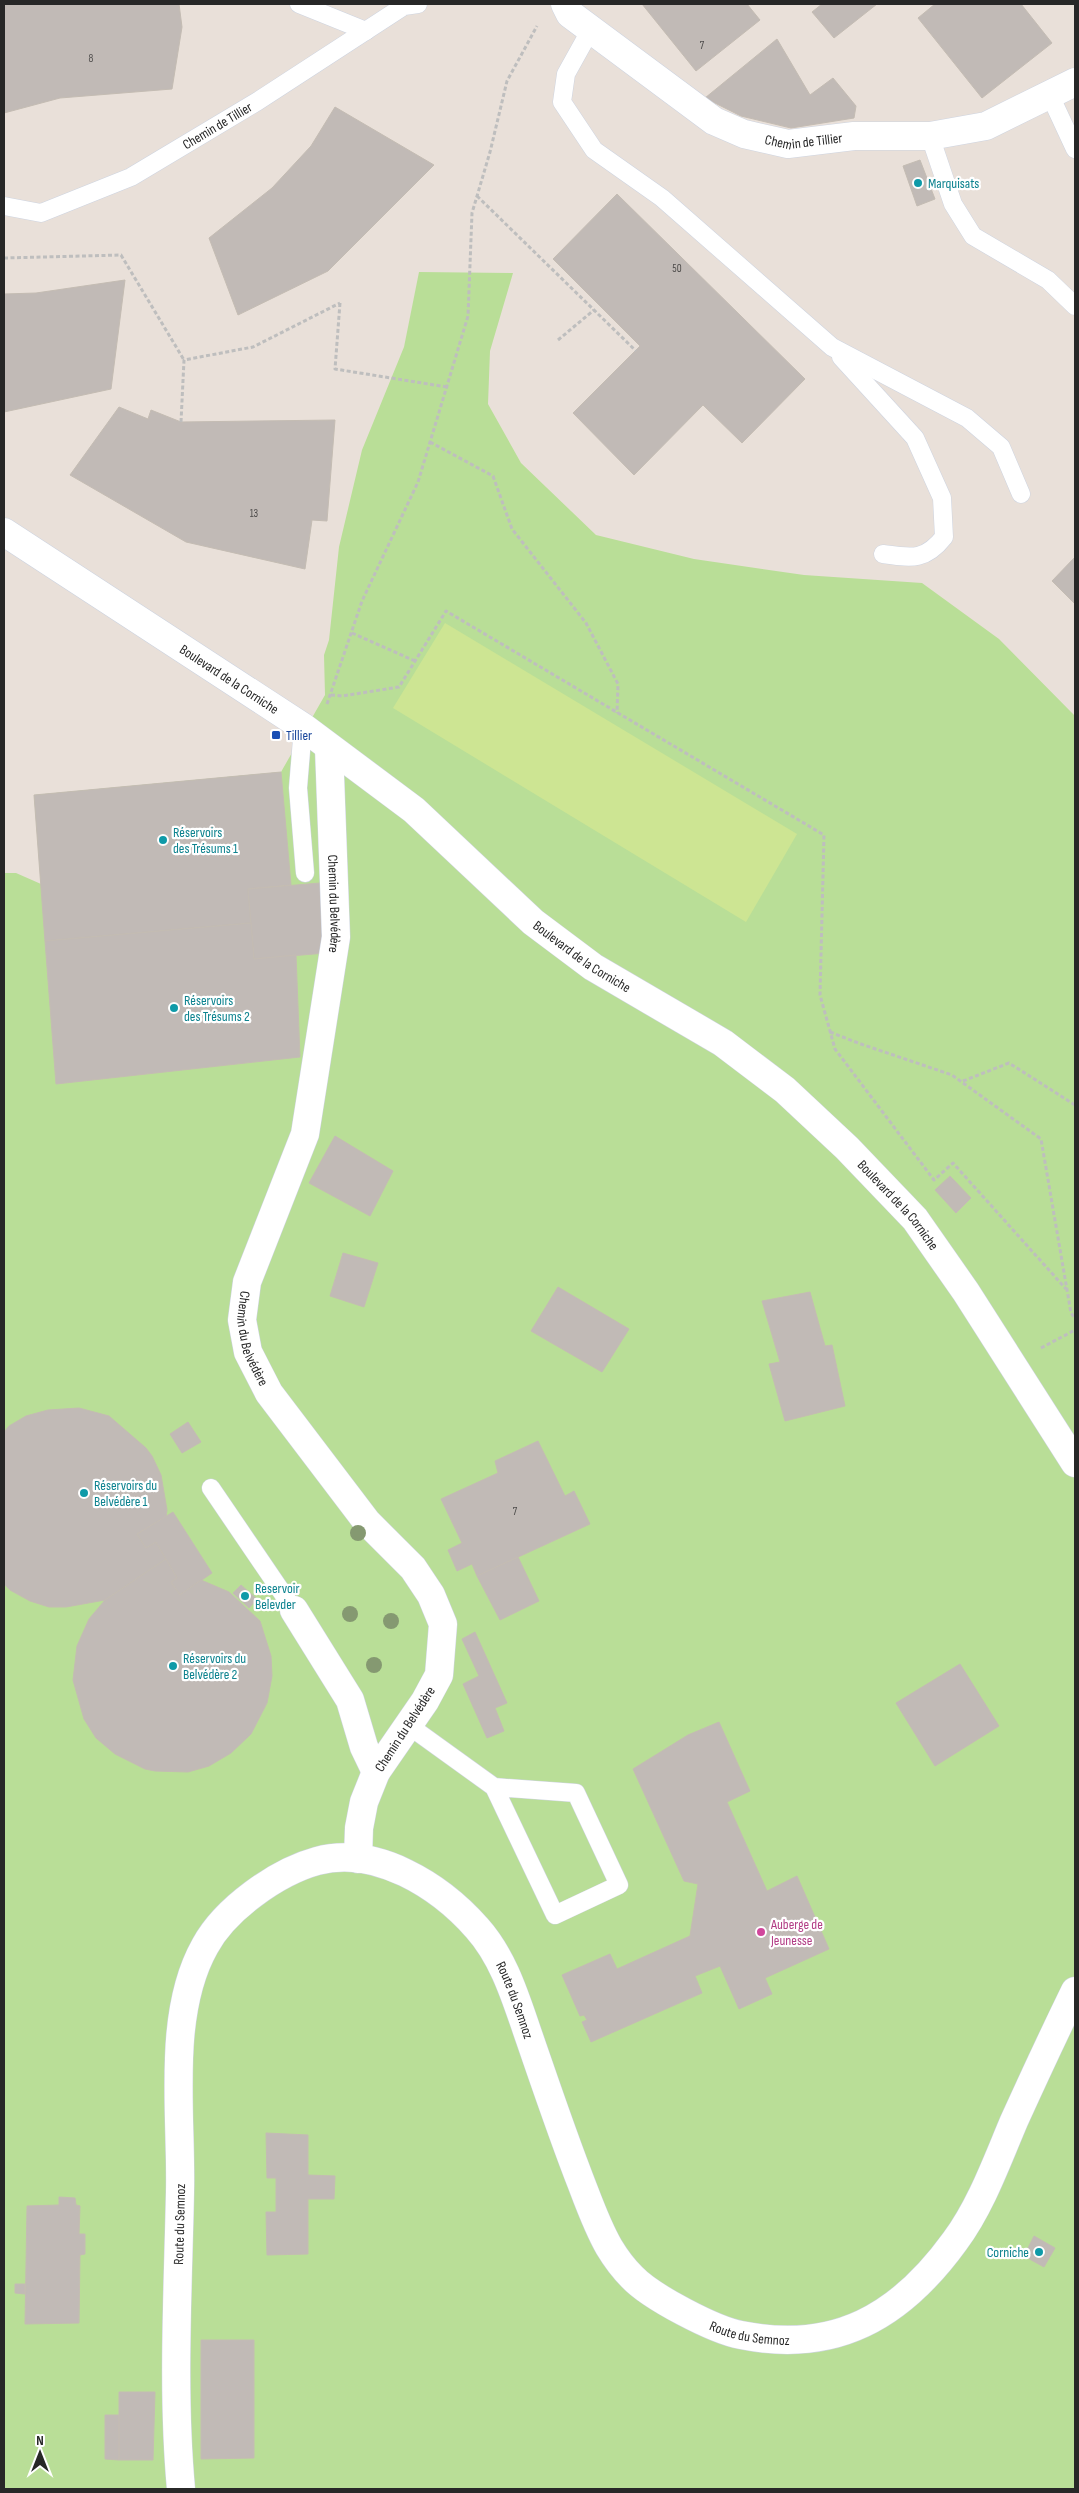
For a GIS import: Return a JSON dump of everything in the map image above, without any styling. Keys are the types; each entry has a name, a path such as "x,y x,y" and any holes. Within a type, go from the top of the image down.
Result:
{"main road":[{"name":"Chemin de Tillier","path":"565,4 570,14 714,121 744,134 788,144 854,136 930,136 986,126 1049,93 1075,82"},
{"name":"Boulevard de la Corniche","path":"4,532 303,727 414,810 533,922 593,967 723,1044 786,1090 847,1148 915,1219 971,1300 1075,1462"},
{"name":"Chemin du Belvédère","path":"329,748 336,938 305,1134 247,1282 242,1320 248,1352 269,1393 367,1522 413,1568 431,1595 443,1624 439,1675 376,1772 364,1802 359,1828 358,1859"},
{"path":"294,1610 350,1700 364,1747 376,1772"},
{"name":"Route du Semnoz","path":"181,2489 176,2433 181,2180 179,2074 182,2026 190,1983 205,1946 226,1917 248,1899 297,1866 330,1858 358,1859 392,1867 422,1882 452,1903 480,1931 499,1960 517,2002 572,2159 610,2248 634,2280 696,2319 736,2335 781,2341 823,2338 861,2326 893,2304 925,2277 957,2239 981,2196 1052,2037 1075,1991"}],"lane":[{"path":"299,4 366,30"},
{"name":"Chemin de Tillier","path":"4,206 41,214 131,177 258,101 404,6 418,4"},
{"path":"591,29 566,74 562,102 594,150 662,198 832,348 915,438 942,498 944,537 934,550 914,558 883,554"},
{"path":"1049,93 1075,150"},
{"path":"930,136 953,204 973,236 1048,280 1075,306"},
{"path":"832,348 967,418 1001,447 1021,494"},
{"path":"303,727 298,788 305,873"},
{"path":"211,1488 294,1610"},
{"path":"408,1725 494,1787 555,1915 619,1885 576,1793 494,1787"}],"path":[{"path":"540,21 508,81 472,213 468,316 418,482 362,601 331,695 342,696 399,687 446,611 824,835 820,995 835,1049 934,1180 953,1163 1066,1289"},
{"path":"477,196 636,351"},
{"path":"4,258 121,255 184,360 181,422"},
{"path":"184,360 253,347 340,303 335,369 447,387"},
{"path":"558,340 594,310"},
{"path":"430,442 493,476 512,529 591,632 618,684 617,713"},
{"path":"352,633 415,661"},
{"path":"830,1031 858,1044 952,1075 1041,1139 1066,1289 1071,1313 1075,1318"},
{"path":"962,1082 1008,1063 1075,1105"}],"green space":[{"path":"419,272 513,273 490,351 488,404 521,463 596,535 694,559 804,575 922,583 999,639 1075,716 1075,2489 4,2489 4,873 16,873 41,884 34,795 281,772 325,695 324,655 329,640 339,547 362,450 404,347"},
{"path":"445,623 797,834 746,922 393,708"}],"building":[{"path":"8,4 179,4 182,27 172,89 60,98 4,113 4,6"},
{"path":"642,4 747,4 760,20 696,71"},
{"path":"822,4 877,4 834,38 812,12"},
{"path":"935,4 1021,4 1052,43 982,98 918,18"},
{"path":"777,39 810,95 833,78 856,106 854,118 791,128 741,116 705,98"},
{"path":"335,107 434,165 328,271 238,315 209,238 272,188 311,146"},
{"name":"Marquisats","path":"920,160 935,199 917,206 903,166"},
{"path":"617,194 805,379 742,443 703,405 634,475 573,413 640,346 553,259"},
{"path":"125,280 111,389 4,412 4,294 36,293"},
{"path":"119,407 148,419 151,410 181,422 335,420 327,521 312,520 305,569 186,542 70,475"},
{"path":"1075,557 1075,604 1052,581"},
{"name":"Réservoirs des Trésums 1","path":"281,772 291,885 248,889 251,923 45,941 34,795"},
{"path":"320,883 326,953 254,959 248,889"},
{"name":"Réservoirs des Trésums 2","path":"251,923 254,959 296,955 300,1057 56,1084 45,941"},
{"path":"335,1136 393,1171 370,1216 309,1183"},
{"path":"950,1176 971,1198 956,1213 935,1190"},
{"path":"343,1253 378,1263 364,1307 330,1296"},
{"path":"558,1287 629,1329 602,1372 531,1331"},
{"path":"810,1292 825,1346 832,1345 845,1406 785,1421 769,1364 780,1362 762,1301"},
{"name":"Réservoirs du Belvédère 1","path":"79,1408 109,1416 146,1448 152,1456 161,1475 167,1510 166,1517 137,1534 146,1548 156,1542 166,1559 105,1600 66,1607 49,1607 30,1601 10,1590 4,1584 4,1432 9,1426 26,1416 48,1410"},
{"path":"188,1422 201,1442 182,1453 170,1434"},
{"path":"538,1441 565,1496 574,1491 590,1524 477,1576 472,1564 457,1571 448,1550 462,1543 441,1499 498,1473 495,1461"},
{"path":"173,1512 212,1573 180,1595 171,1582 177,1578 156,1542 146,1548 137,1534"},
{"path":"518,1557 539,1601 500,1620 477,1576"},
{"name":"Réservoirs du Belvédère 2","path":"166,1559 177,1578 171,1582 180,1595 201,1580 229,1592 260,1621 271,1656 272,1676 267,1703 251,1734 231,1753 209,1766 188,1772 145,1769 115,1754 96,1738 84,1719 73,1680 77,1646 89,1619 105,1600"},
{"name":"Reservoir Belevder","path":"241,1585 257,1599 249,1608 233,1593"},
{"path":"475,1632 507,1703 495,1708 504,1731 487,1738 463,1684 479,1676 462,1639"},
{"path":"960,1664 999,1726 935,1766 896,1703"},
{"path":"719,1722 750,1791 727,1802 767,1891 797,1876 829,1949 765,1978 772,1994 739,2009 720,1966 695,1976 702,1993 591,2042 582,2022 587,2020 584,2015 580,2016 562,1975 610,1954 617,1969 690,1936 698,1884 684,1881 633,1769 688,1735"},
{"path":"266,2133 308,2135 308,2175 335,2176 334,2199 308,2199 308,2254 267,2255 266,2212 276,2212 276,2178 267,2178"},
{"path":"59,2197 75,2198 76,2205 80,2206 79,2234 85,2234 85,2254 80,2255 79,2323 25,2324 27,2206 59,2205"},
{"name":"Corniche","path":"1034,2236 1055,2248 1044,2267 1024,2256"},
{"path":"15,2284 25,2284 25,2294 15,2293"},
{"path":"201,2340 254,2340 254,2458 201,2459"},
{"path":"119,2392 155,2392 153,2460 119,2460"},
{"path":"105,2415 119,2415 119,2460 105,2459"}],"place":[{"name":"Marquisats","path":"918,183"},
{"name":"Tillier","path":"276,735"},
{"name":"Réservoirs des Trésums 1","path":"163,840"},
{"name":"Réservoirs des Trésums 2","path":"174,1008"},
{"name":"Réservoirs du Belvédère 1","path":"84,1493"},
{"name":"Reservoir Belevder","path":"245,1596"},
{"name":"Réservoirs du Belvédère 2","path":"173,1666"},
{"name":"Auberge de Jeunesse","path":"761,1932"},
{"name":"Corniche","path":"1039,2252"}]}
